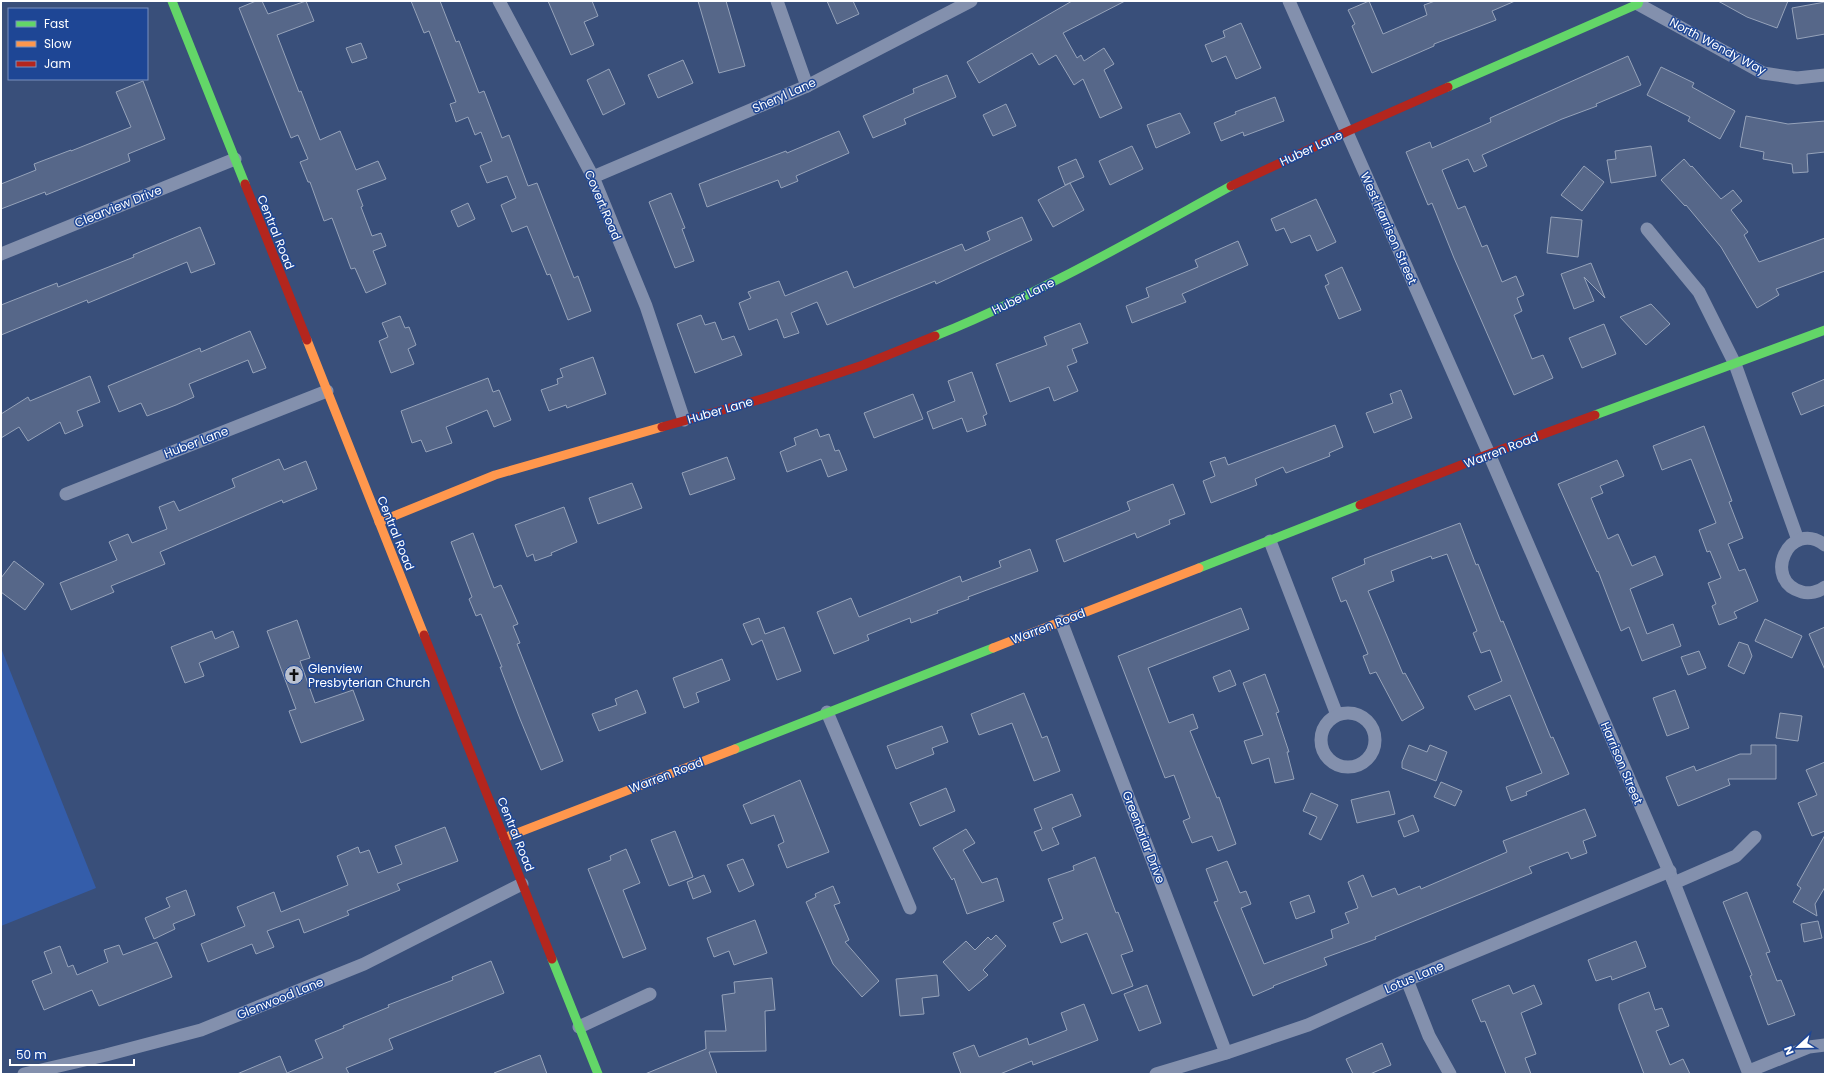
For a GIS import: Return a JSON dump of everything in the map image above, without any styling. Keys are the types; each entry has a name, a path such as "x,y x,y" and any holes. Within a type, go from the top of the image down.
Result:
{"street":[{"name":"Central Road","path":"172,1 598,1074"},
{"name":"Covert Road","path":"499,1 593,177 646,306 684,420"},
{"path":"777,1 807,86"},
{"name":"Sheryl Lane","path":"593,177 807,86 971,1"},
{"name":"West Harrison Street","path":"1289,1 1489,454"},
{"name":"Huber Lane","path":"379,522 495,475 765,398 863,364 967,323 1080,268 1235,184 1346,132 1638,2"},
{"name":"North Wendy Way","path":"1638,2 1763,73 1797,78 1825,75"},
{"name":"Clearview Drive","path":"1,254 235,159"},
{"path":"1646,229 1698,292 1735,364 1798,540"},
{"name":"Warren Road","path":"504,838 1270,541 1489,454 1825,330"},
{"name":"Huber Lane","path":"66,494 327,391"},
{"name":"Harrison Street","path":"1489,454 1672,877 1749,1073"},
{"path":"1825,545 1816,540 1807,538 1798,540 1785,552 1782,560 1784,578 1789,585 1806,593 1814,592 1825,587"},
{"path":"1270,541 1337,715"},
{"name":"Greenbriar Drive","path":"1061,621 1226,1054"},
{"path":"827,712 910,908"},
{"path":"1346,713 1355,714 1363,718 1370,725 1374,733 1372,751 1367,759 1360,764 1352,767 1339,765 1328,758 1323,751 1321,743 1324,726 1330,719 1337,715 1346,713"},
{"name":"Lotus Lane","path":"1156,1074 1226,1054 1308,1025 1406,980 1672,877 1736,856 1755,837"},
{"name":"Glenwood Lane","path":"24,1074 106,1055 200,1030 364,964 522,884"},
{"path":"1406,980 1429,1036 1450,1074"},
{"path":"579,1027 650,994"},
{"path":"1749,1073 1809,1047 1825,1045"}],"shaded area":[{"path":"1,648 96,888 1,926"}],"building":[{"path":"256,1 262,1 268,14 306,1 314,21 277,35 299,92 301,91 320,140 340,131 356,170 378,161 386,179 357,190 363,206 361,207 372,236 381,233 386,246 373,251 386,284 366,293 355,268 351,269 332,218 324,221 310,182 308,182 300,162 308,159 298,135 291,138 239,8"},
{"path":"411,1 440,1 456,42 459,41 479,93 484,91 502,138 509,135 528,186 537,183 574,278 578,276 591,311 568,320 550,274 547,275 527,226 512,232 501,205 516,198 507,176 487,183 480,166 492,161 481,132 475,135 468,117 456,122 450,104 456,102 429,31 424,33"},
{"path":"548,1 592,1 598,16 584,22 594,45 571,55"},
{"path":"698,1 726,1 745,66 719,73"},
{"path":"827,1 853,1 859,14 837,24"},
{"path":"1072,1 1125,1 1063,33 1077,58 1081,55 1084,61 1104,48 1114,64 1104,70 1122,108 1100,118 1083,79 1074,85 1056,55 1039,65 1032,53 979,83 967,62"},
{"path":"1369,1 1383,34 1427,15 1424,5 1435,1 1515,1 1492,11 1496,20 1434,44 1434,46 1372,73 1352,26 1355,24 1348,10"},
{"path":"1718,1 1788,1 1777,28 1747,17"},
{"path":"1825,2 1825,34 1797,39 1792,8"},
{"path":"1241,23 1261,68 1236,79 1226,56 1212,62 1205,45 1225,37 1223,31"},
{"path":"361,43 367,58 352,63 346,48"},
{"path":"1628,56 1641,85 1596,104 1597,106 1562,119 1482,155 1487,166 1474,172 1468,159 1442,170 1458,209 1465,206 1482,247 1487,245 1502,282 1516,276 1524,295 1517,298 1522,311 1514,315 1532,359 1543,355 1553,378 1514,395 1454,258 1432,203 1428,205 1406,152 1430,142 1432,148 1491,122 1490,118"},
{"path":"683,60 693,83 658,98 648,75"},
{"path":"1661,67 1694,83 1692,87 1735,111 1720,139 1688,121 1690,117 1647,95"},
{"path":"609,69 625,104 603,115 587,80"},
{"path":"947,75 956,97 904,119 906,124 873,138 863,116 914,93 913,89"},
{"path":"143,81 165,139 128,154 130,161 46,195 45,192 1,209 1,184 36,170 34,164 131,127 116,92"},
{"path":"1275,97 1284,121 1244,136 1243,132 1221,141 1214,123 1236,114 1235,112"},
{"path":"1006,104 1016,126 993,136 983,115"},
{"path":"1180,113 1190,133 1156,148 1147,125"},
{"path":"1746,116 1788,124 1825,121 1825,152 1807,154 1808,172 1793,173 1792,164 1763,159 1764,152 1740,147"},
{"path":"839,131 849,153 796,176 798,181 781,188 778,180 707,207 699,184 786,151 787,153"},
{"path":"1132,146 1143,169 1110,185 1099,161"},
{"path":"1651,146 1656,176 1611,183 1607,160 1616,159 1615,151"},
{"path":"1076,159 1084,177 1065,185 1058,167"},
{"path":"1684,159 1721,199 1733,190 1742,201 1731,210 1748,232 1744,235 1759,262 1825,238 1825,271 1776,289 1779,295 1757,308 1721,247 1686,205 1685,206 1661,180"},
{"path":"1584,166 1604,182 1582,211 1561,195"},
{"path":"1070,183 1084,210 1053,227 1038,200"},
{"path":"671,193 685,228 682,229 694,261 675,268 649,202"},
{"path":"1316,199 1336,242 1317,251 1310,235 1291,243 1284,228 1276,231 1271,219"},
{"path":"468,203 475,219 458,227 451,211"},
{"path":"1022,217 1032,240 936,284 935,281 827,325 817,302 791,313 799,333 784,338 777,319 749,330 739,303 751,298 748,292 779,281 785,296 847,271 854,288 962,244 965,251 990,240 987,232"},
{"path":"1551,217 1582,220 1578,257 1547,253"},
{"path":"200,227 215,264 191,273 187,262 88,303 87,300 1,335 1,305 57,283 58,287 134,257 133,255"},
{"path":"1238,241 1248,265 1182,294 1186,302 1132,323 1126,306 1149,297 1146,288 1198,267 1195,260"},
{"path":"1591,263 1605,298 1584,277 1594,301 1574,309 1561,274"},
{"path":"1342,267 1361,310 1339,319 1325,286 1329,284 1325,275"},
{"path":"1651,304 1670,324 1646,345 1620,317"},
{"path":"701,315 705,325 715,322 722,340 734,336 742,355 695,373 677,324"},
{"path":"400,316 405,328 409,327 416,345 408,349 414,364 391,373 379,341 388,337 382,323"},
{"path":"1080,323 1088,343 1072,349 1077,362 1067,366 1078,391 1054,401 1049,387 1010,402 996,364 1047,345 1044,337"},
{"path":"1604,324 1616,354 1582,368 1569,338"},
{"path":"250,331 266,368 253,373 248,360 189,384 194,397 176,405 147,416 141,403 119,412 108,386 200,348 201,352"},
{"path":"593,357 606,394 567,408 566,405 549,411 541,390 558,384 557,379 563,377 560,369"},
{"path":"972,372 987,414 983,416 986,425 967,432 962,418 933,429 927,412 955,401 948,381"},
{"path":"90,376 100,402 77,411 83,426 65,434 60,422 28,441 19,427 1,438 1,414 28,397 30,401"},
{"path":"488,378 493,392 499,390 511,420 494,427 487,410 446,427 452,443 426,452 421,440 412,443 401,411"},
{"path":"1825,379 1825,405 1801,415 1792,393"},
{"path":"1401,390 1412,418 1374,433 1366,413 1393,403 1390,394"},
{"path":"913,394 923,419 874,438 864,413"},
{"path":"1335,425 1343,447 1329,453 1330,456 1286,473 1283,467 1255,479 1257,485 1211,503 1203,481 1215,476 1210,462 1225,457 1228,465"},
{"path":"1704,426 1732,501 1729,502 1743,538 1728,544 1739,571 1745,569 1758,601 1734,612 1737,618 1719,625 1712,606 1716,604 1708,583 1721,578 1710,551 1707,552 1699,530 1716,523 1691,459 1662,470 1653,446"},
{"path":"817,429 820,437 829,434 835,451 839,450 847,470 828,477 821,459 787,472 780,452 796,445 794,438"},
{"path":"727,457 735,479 690,495 682,473"},
{"path":"279,459 284,470 306,461 317,489 283,503 282,500 160,552 165,564 111,586 114,592 71,610 60,583 117,560 109,542 128,534 132,543 167,529 159,507 174,501 179,511 235,487 232,479"},
{"path":"1617,460 1624,476 1600,486 1603,493 1591,498 1608,539 1618,534 1632,566 1655,556 1663,575 1630,589 1647,634 1673,624 1681,646 1642,661 1629,627 1621,631 1598,571 1597,572 1558,484"},
{"path":"632,483 642,508 598,524 589,498"},
{"path":"1173,484 1185,514 1169,520 1170,524 1137,538 1135,533 1064,562 1056,540 1130,510 1127,502"},
{"path":"564,507 577,542 551,553 552,555 535,561 533,554 527,557 515,525"},
{"path":"1460,523 1476,565 1478,564 1501,622 1503,621 1551,738 1553,737 1569,774 1526,792 1527,795 1511,801 1506,787 1542,773 1510,695 1475,710 1468,696 1502,681 1490,650 1481,653 1473,633 1477,631 1447,554 1432,559 1431,556 1391,571 1394,581 1368,591 1403,674 1405,673 1424,708 1402,721 1376,672 1370,674 1363,656 1368,654 1346,600 1341,602 1332,578 1365,564 1364,559"},
{"path":"473,533 494,588 501,585 518,624 513,626 520,643 517,644 563,761 541,770 500,667 502,667 481,614 476,616 469,599 472,597 451,542"},
{"path":"1030,549 1038,571 968,597 969,599 937,611 938,613 911,623 910,618 867,635 869,640 834,654 817,612 851,598 859,617 960,576 962,582 1001,567 999,561"},
{"path":"14,561 44,584 25,610 1,592 1,578"},
{"path":"1241,608 1249,629 1148,668 1169,723 1193,714 1198,728 1190,731 1217,798 1219,797 1236,844 1218,851 1212,836 1192,843 1183,821 1190,818 1174,775 1165,778 1118,656"},
{"path":"759,618 765,634 784,627 801,671 777,680 762,640 752,645 743,624"},
{"path":"1765,619 1802,636 1792,658 1755,641"},
{"name":"Glenview Presbyterian Church","path":"297,620 310,658 300,661 315,703 353,690 364,720 301,743 289,711 296,709 267,631"},
{"path":"1825,627 1825,670 1809,634"},
{"path":"212,631 215,639 233,631 239,647 199,663 204,676 185,683 171,647"},
{"path":"1739,642 1748,645 1752,656 1744,674 1728,666"},
{"path":"1699,651 1706,668 1688,675 1681,657"},
{"path":"722,659 730,680 696,693 699,702 684,708 673,678"},
{"path":"1230,670 1236,685 1219,692 1213,677"},
{"path":"1265,674 1279,712 1276,713 1289,752 1287,752 1294,779 1275,783 1269,758 1252,764 1244,741 1263,735 1243,683"},
{"path":"637,690 646,713 599,731 592,714 617,705 615,699"},
{"path":"1675,690 1689,728 1667,736 1653,698"},
{"path":"1024,693 1042,738 1047,736 1060,771 1034,781 1012,723 979,735 971,714"},
{"path":"1780,713 1802,716 1798,741 1776,738"},
{"path":"942,726 948,742 932,748 934,754 896,769 887,746"},
{"path":"1409,745 1427,752 1430,745 1447,752 1436,781 1402,768 1402,762"},
{"path":"1751,745 1776,745 1776,779 1728,779 1730,785 1678,806 1666,777 1694,766 1696,771 1740,754 1751,754"},
{"path":"1825,762 1825,831 1812,836 1798,803 1817,795 1806,770"},
{"path":"800,780 829,852 787,868 778,845 784,842 774,815 751,824 743,805"},
{"path":"1441,782 1462,791 1455,806 1434,797"},
{"path":"946,788 955,811 920,826 910,803"},
{"path":"1389,791 1395,814 1357,823 1351,800"},
{"path":"1311,793 1338,805 1321,840 1309,834 1317,817 1303,811"},
{"path":"1072,794 1081,816 1052,828 1059,844 1042,851 1034,832 1042,829 1034,809"},
{"path":"1585,809 1596,836 1583,841 1587,853 1571,859 1568,852 1529,867 1532,873 1375,937 1376,939 1324,958 1327,965 1273,986 1274,987 1253,996 1214,902 1218,901 1206,869 1227,861 1240,893 1246,891 1251,904 1241,908 1264,964 1333,938 1331,930 1349,923 1345,913 1358,908 1348,882 1363,875 1372,897 1395,888 1398,895 1420,886 1421,889 1507,852 1503,841"},
{"path":"1413,815 1419,831 1404,837 1398,821"},
{"path":"445,827 458,861 397,884 400,890 347,911 349,915 304,933 299,919 267,931 274,947 256,954 252,944 208,962 201,944 245,926 237,907 274,892 281,912 348,885 337,856 358,847 360,853 369,850 378,873 402,864 395,846"},
{"path":"966,829 975,843 963,850 982,883 997,878 1004,901 967,914 954,878 952,880 933,848"},
{"path":"675,831 693,877 669,886 651,840"},
{"path":"1825,835 1825,887 1815,904 1817,916 1793,902 1801,888 1797,885"},
{"path":"626,849 640,883 623,890 646,949 623,958 588,869 611,860 610,856"},
{"path":"1095,857 1116,913 1118,912 1133,951 1121,955 1133,986 1112,994 1087,933 1061,943 1053,923 1063,919 1048,879 1074,870 1073,866"},
{"path":"743,859 754,885 739,892 727,865"},
{"path":"704,875 711,892 693,899 687,882"},
{"path":"833,886 840,903 834,905 849,940 845,942 879,981 862,997 833,964 806,902 816,897 815,894"},
{"path":"186,890 195,915 173,924 175,929 154,939 145,918 170,907 166,898"},
{"path":"1747,892 1770,952 1766,953 1777,981 1781,980 1795,1015 1768,1025 1750,976 1752,975 1723,902"},
{"path":"1309,895 1315,912 1296,919 1290,902"},
{"path":"755,920 767,953 734,965 729,951 714,957 707,938"},
{"path":"1818,921 1822,938 1804,942 1801,924"},
{"path":"996,935 1006,946 983,970 988,975 969,991 943,962 966,941 975,950 988,937 991,940"},
{"path":"1636,941 1646,967 1612,980 1611,976 1596,981 1588,960"},
{"path":"157,942 172,977 99,1006 92,990 44,1010 32,981 52,973 44,952 60,946 68,967 73,965 77,975 108,962 104,950 119,945 123,955"},
{"path":"491,961 504,993 389,1039 393,1049 346,1068 349,1074 237,1074 280,1056 287,1073 323,1058 315,1040 344,1028 343,1026 389,1007 388,1005 453,980 452,977"},
{"path":"937,975 939,996 922,998 924,1014 900,1016 896,979"},
{"path":"772,978 775,1010 765,1011 766,1051 709,1052 717,1074 645,1074 706,1049 705,1031 726,1031 722,995 735,993 734,982"},
{"path":"1147,985 1161,1023 1139,1031 1124,994"},
{"path":"1509,985 1513,994 1534,985 1542,1004 1521,1013 1536,1054 1525,1058 1531,1074 1506,1074 1485,1021 1481,1022 1472,1000"},
{"path":"1649,992 1655,1010 1662,1008 1669,1026 1656,1031 1670,1065 1683,1059 1690,1074 1644,1074 1619,1009 1619,1004"},
{"path":"1084,1004 1098,1040 1033,1065 1032,1061 1000,1074 961,1074 953,1053 974,1045 979,1057 1027,1038 1029,1045 1067,1030 1061,1013"},
{"path":"1382,1043 1391,1065 1370,1074 1353,1074 1346,1059"},
{"path":"540,1055 547,1074 494,1074 494,1073"}],"traffic: fast":[{"path":"172,1 245,184"},
{"path":"1448,87 1638,4 1639,1"},
{"path":"935,336 1011,303 1085,266 1231,186"},
{"path":"1595,415 1825,330"},
{"path":"1199,568 1360,505"},
{"path":"735,749 993,648"},
{"path":"552,959 598,1074"}],"traffic: slow":[{"path":"307,340 424,635"},
{"path":"379,522 495,475 662,427"},
{"path":"993,648 1199,568"},
{"path":"504,838 735,749"}],"traffic: jam":[{"path":"1231,186 1346,132 1448,87"},
{"path":"245,184 307,340"},
{"path":"662,427 765,398 863,365 935,336"},
{"path":"1360,505 1489,454 1595,415"},
{"path":"424,635 552,959"}],"place":[{"name":"Glenview Presbyterian Church","path":"294,675"}]}
